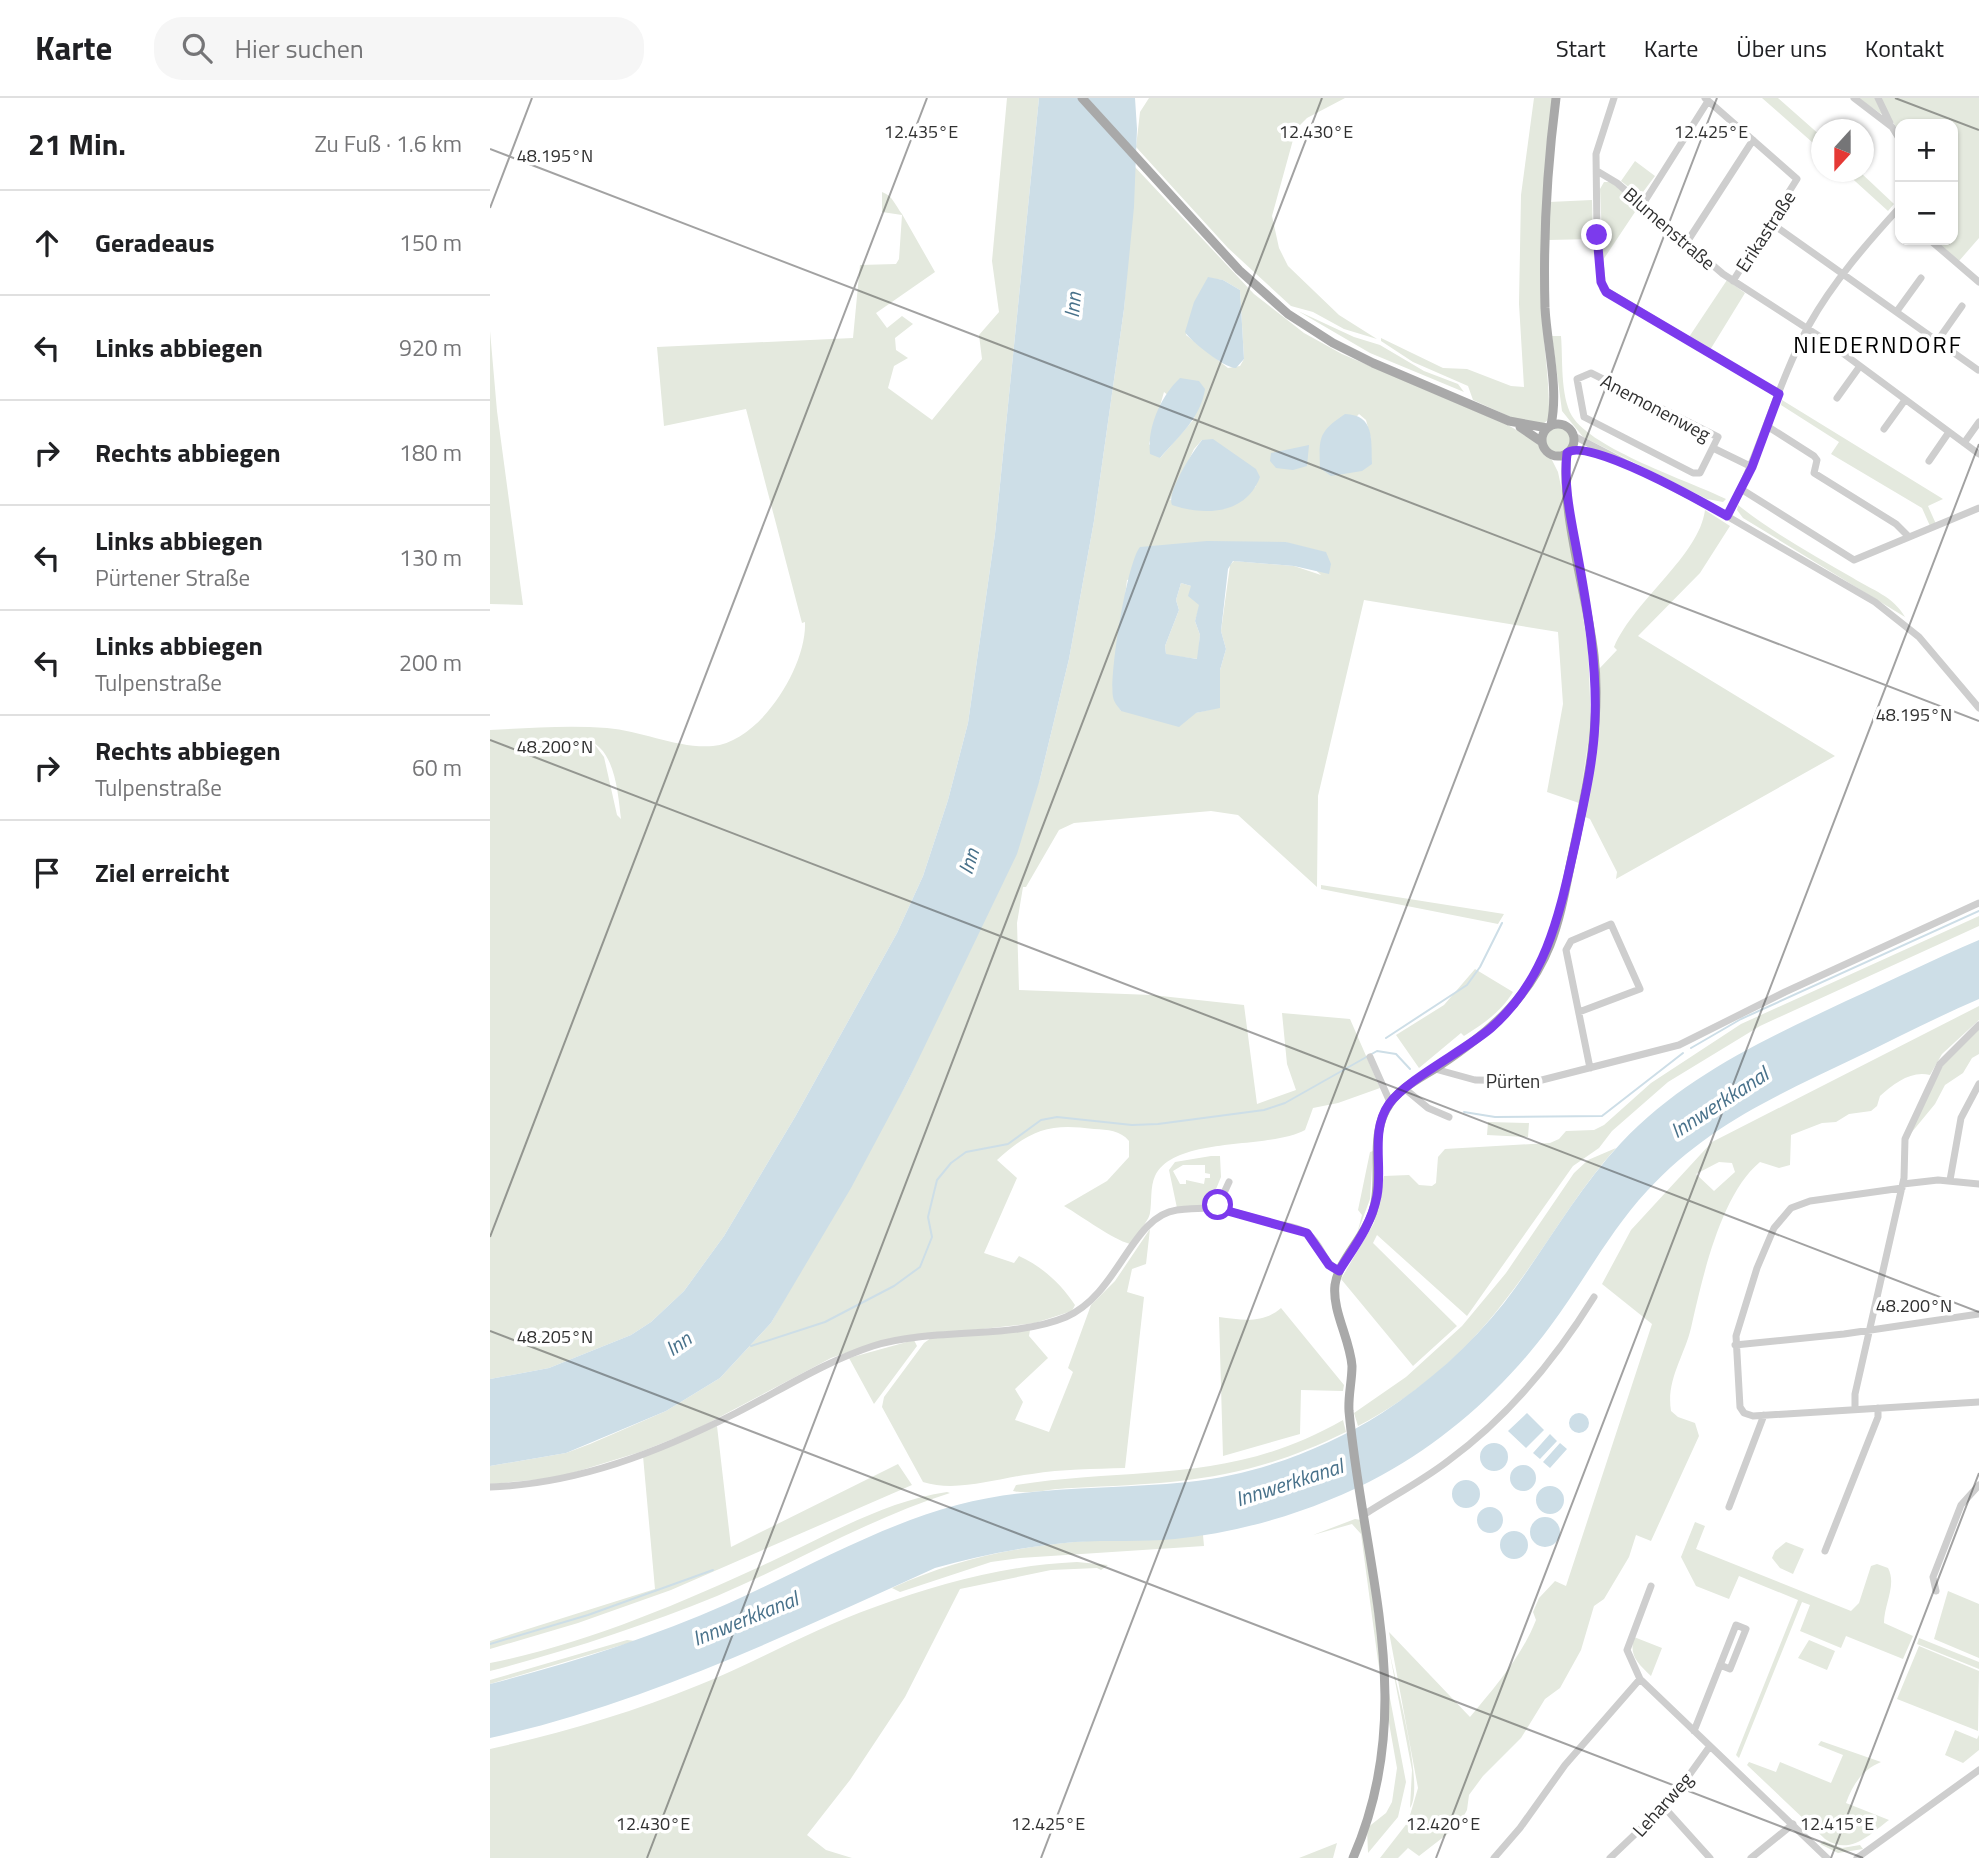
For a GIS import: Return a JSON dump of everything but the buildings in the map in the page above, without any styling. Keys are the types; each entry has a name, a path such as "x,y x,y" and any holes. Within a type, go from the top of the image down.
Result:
{"main road":[{"path":"1082,98 1239,271 1280,307 1316,333 1373,363 1509,421 1542,442 1566,485"},
{"path":"1353,1858 1370,1816 1381,1774 1386,1716 1385,1672 1367,1510 1349,1413 1351,1360 1335,1300 1339,1271 1363,1234 1373,1210 1378,1184 1378,1132 1390,1102 1404,1088 1490,1029 1518,1000 1545,956 1562,904 1586,790 1596,690 1593,645 1566,485 1569,451 1574,436 1562,424 1553,396 1545,309 1545,238 1556,98"},
{"path":"1542,442 1549,427 1553,396"},
{"path":"1509,421 1549,427 1562,424"},
{"path":"1551,454 1569,451"}],"street":[{"path":"1614,98 1596,154 1597,235 1603,289 1779,394"},
{"path":"1854,98 1892,127"},
{"path":"1878,98 1895,132"},
{"path":"1643,205 1707,99 1753,140 1687,242"},
{"name":"Erikastraße","path":"1733,281 1798,181 1753,140"},
{"name":"Blumenstraße","path":"1597,171 1610,177 1733,281 1807,328 1979,454"},
{"path":"1727,516 1752,467 1807,328 1844,273 1895,215"},
{"path":"1771,223 1979,370"},
{"path":"1936,245 1979,282"},
{"path":"1897,311 1921,278"},
{"path":"1938,340 1962,306"},
{"path":"1837,398 1860,366"},
{"name":"Anemonenweg","path":"1591,373 1714,434 1718,438 1713,447 1701,471 1696,474 1587,419 1582,414 1577,377 1591,373"},
{"path":"1884,429 1905,400"},
{"path":"1964,443 1979,422"},
{"path":"1767,426 1814,456 1814,473 1896,524 1908,536"},
{"path":"1929,461 1949,432"},
{"path":"1574,436 1727,516 1890,612 1932,650 1979,708"},
{"name":"Anemonenweg","path":"1713,447 1752,467"},
{"path":"1569,451 1606,455"},
{"path":"1741,489 1852,560 1863,558 1908,536 1979,508"},
{"name":"Pürten","path":"1435,1069 1466,1078 1522,1082 1549,1079 1679,1045 1775,996 1979,903"},
{"path":"1579,1012 1640,989 1611,924 1571,941 1567,947 1579,1012 1590,1068"},
{"path":"1855,1409 1855,1394 1902,1186 1906,1136 1940,1064 1979,1025"},
{"path":"1370,1057 1390,1102"},
{"path":"1950,1180 1961,1118 1979,1084"},
{"path":"1404,1088 1428,1108 1449,1116"},
{"path":"1979,1184 1950,1180 1902,1186 1810,1201 1787,1212 1774,1227 1762,1252 1735,1345 1740,1407 1744,1413 1764,1415 1979,1402"},
{"path":"1217,1208 1229,1182"},
{"path":"490,1487 575,1477 645,1453 701,1430 847,1355 875,1346 922,1335 1023,1327 1066,1317 1090,1302 1107,1286 1154,1218 1167,1212 1217,1208 1307,1233 1329,1265 1339,1271"},
{"path":"1367,1510 1445,1464 1494,1422 1542,1370 1594,1297"},
{"path":"1735,1345 1979,1314"},
{"path":"1825,1551 1878,1417 1878,1408"},
{"path":"1729,1507 1764,1415"},
{"path":"1937,1591 1933,1577 1967,1495 1979,1485"},
{"path":"1651,1586 1626,1650 1640,1679 1826,1856 1838,1858"},
{"path":"1694,1731 1720,1665 1737,1625 1746,1629 1730,1669 1720,1665"},
{"path":"1494,1858 1520,1828 1565,1765 1640,1679"},
{"name":"Leharweg","path":"1610,1858 1664,1807 1710,1746"},
{"path":"1857,1858 1979,1770"},
{"path":"1664,1807 1710,1858"},
{"path":"1751,1858 1793,1824"}],"shaded area":[{"path":"1007,98 1039,98 995,534 968,723 948,800 923,876 897,933 795,1117 724,1236 684,1291 651,1322 631,1335 549,1368 490,1379 490,730 592,727 620,730 687,745 713,746 731,741 748,731 778,699 798,659 804,640 805,622 802,623 746,409 664,426 657,347 853,338 860,265 896,264 899,259 902,215 882,212 882,192 894,201 935,272 876,313 887,328 902,316 913,324 895,338 896,350 908,358 894,366 888,388 932,420 982,359 979,335 999,312 992,261","holes":["584,740 594,744 602,751 609,760 621,819 617,815 604,757 595,745 579,742"]},
{"path":"1149,98 1345,98 1307,118 1296,129 1272,216 1279,248 1288,266 1339,315 1377,339 1344,329 1313,312 1291,306 1228,248 1136,147 1140,112"},
{"path":"1534,98 1553,98 1543,228 1542,306 1549,419 1543,424 1517,420 1473,400 1468,386 1413,362 1381,341 1381,338 1443,368 1467,369 1511,386 1524,387 1519,304 1521,195"},
{"path":"1762,98 1778,98 1811,127 1811,141"},
{"path":"1858,98 1979,98 1979,238 1959,261 1940,245 1958,245 1958,119 1895,119 1895,125"},
{"path":"1635,161 1655,176 1640,196 1621,181"},
{"path":"1135,167 1254,294 1304,333 1342,354 1508,425 1538,443 1558,472 1588,647 1591,724 1579,803 1547,792 1563,704 1558,632 1364,600 1318,796 1317,887 1238,815 1211,811 1074,823 1059,830 1026,887 1023,887 1017,923 1019,990 1152,995 1244,1005 1257,1104 1296,1090 1287,1064 1282,1013 1350,1019 1380,1088 1338,1103 1313,1108 1305,1130 1289,1136 1202,1149 1182,1154 1166,1163 1153,1180 1149,1216 1130,1244 1106,1233 1064,1206 1107,1181 1129,1157 1129,1141 1113,1131 1079,1127 1053,1128 1031,1135 997,1160 1017,1178 984,1253 1014,1263 1019,1256 1036,1265 1070,1297 1075,1305 1072,1311 1035,1323 884,1340 831,1358 695,1430 640,1452 556,1478 490,1484 490,1466 566,1453 590,1444 666,1411 720,1378 771,1323 908,1081 1040,779 1069,659 1094,521 1124,309","holes":["1208,278 1223,280 1240,290 1244,359 1240,366 1228,368 1186,335","1164,392 1195,418 1160,458 1149,444","1359,414 1366,420 1371,439 1320,468 1320,457","1202,440 1256,486 1235,503 1225,506 1206,507 1170,500 1194,449","1286,542 1321,575 1294,566 1234,561 1230,565 1221,631 1226,649 1220,670 1220,707 1196,713 1121,711 1113,695 1127,580"]},
{"path":"1604,182 1611,182 1639,206 1603,260 1600,189"},
{"path":"1856,182 1871,182 1894,204 1888,211"},
{"path":"1592,200 1593,239 1548,240 1549,202"},
{"path":"1727,280 1745,293 1710,350 1689,337"},
{"path":"1298,311 1354,337 1380,345 1424,371 1458,384 1464,392 1370,353"},
{"path":"490,331 497,411 523,605 490,604"},
{"path":"1552,336 1561,336 1568,407 1583,428 1620,452 1726,499 1723,502 1707,499 1583,437 1562,411"},
{"path":"1782,400 1943,499 1928,506 1936,524 1930,526 1922,508 1831,454 1839,442 1781,405"},
{"path":"1558,428 1566,432 1570,440 1566,448 1558,452 1550,448 1546,440 1550,432"},
{"path":"1738,505 1794,543 1882,594 1905,617 1743,518 1737,510"},
{"path":"1705,510 1730,526 1700,573 1638,636 1835,756 1616,879 1617,872 1590,819 1585,817 1599,669 1617,650 1614,647 1636,612 1691,544"},
{"path":"1181,583 1191,586 1200,605 1195,621 1200,635 1198,659 1166,655 1165,646 1179,610 1176,600"},
{"path":"1321,885 1504,914 1498,924 1321,889"},
{"path":"1979,916 1979,926 1760,1026 1668,1082 1612,1131 1599,1148 1573,1166 1467,1316 1377,1235 1373,1243 1457,1326 1413,1366 1341,1279 1374,1223 1384,1176 1409,1175 1419,1185 1432,1186 1436,1183 1438,1157 1445,1149 1550,1143 1559,1139 1566,1131 1594,1130 1604,1125 1651,1083 1741,1024"},
{"path":"1475,969 1513,992 1491,1017 1464,1036 1461,1033 1419,1068 1396,1035 1444,1005"},
{"path":"1979,1006 1979,1020 1942,1054 1930,1075 1917,1074 1897,1082 1880,1096 1877,1106 1871,1111 1849,1114 1836,1122 1822,1123 1791,1135 1790,1165 1779,1168 1760,1162 1746,1177 1723,1216 1671,1389 1671,1411 1678,1417 1695,1423 1699,1436 1651,1541 1636,1535 1629,1557 1604,1599 1594,1606 1581,1650 1560,1688 1545,1699 1521,1738 1483,1776 1469,1795 1467,1810 1459,1825 1419,1856 1408,1848 1398,1858 1380,1858 1408,1822 1418,1788 1389,1632 1470,1717 1507,1671 1523,1646 1536,1620 1533,1612 1539,1598 1555,1581 1566,1586 1652,1324 1602,1284 1631,1230 1712,1142","holes":["1719,1162 1732,1163 1735,1172 1714,1191 1696,1174"]},
{"path":"1979,1029 1979,1054 1972,1058 1963,1073 1945,1085 1935,1104 1907,1138 1943,1065"},
{"path":"1488,1122 1529,1123 1528,1137 1487,1135"},
{"path":"1616,1148 1586,1185 1518,1284 1472,1340 1418,1388 1358,1426 1354,1413 1406,1377 1462,1326 1506,1273 1574,1173 1588,1160"},
{"path":"1373,1151 1370,1199 1357,1234 1362,1215 1358,1210 1370,1152"},
{"path":"1220,1156 1221,1177 1209,1206 1177,1208 1169,1170 1175,1162","holes":["1183,1165 1205,1165 1205,1173 1210,1174 1210,1178 1205,1178 1204,1184 1186,1180 1186,1184 1180,1184 1173,1171"]},
{"path":"1150,1229 1146,1264 1132,1269 1127,1292 1144,1297 1125,1468 1055,1471 950,1486 923,1482 882,1407 884,1397 924,1343 931,1338 1030,1330 1029,1336 1048,1358 1015,1389 1023,1402 1015,1420 1049,1432 1073,1372 1068,1368 1091,1305 1115,1281"},
{"path":"1281,1308 1344,1385 1343,1391 1301,1390 1300,1434 1223,1456 1219,1317 1260,1319"},
{"path":"914,1340 917,1346 874,1404 849,1358"},
{"path":"1343,1420 1346,1432 1276,1461 1244,1470 1180,1481 1034,1492 1013,1491 1016,1485 1060,1479 1183,1470 1222,1464 1261,1455 1301,1441"},
{"path":"717,1426 731,1547 898,1464 912,1485 671,1590 578,1623 490,1649 490,1641 655,1589 643,1456"},
{"path":"950,1493 890,1515 689,1607 605,1637 490,1671 490,1663 562,1645 633,1621 879,1511"},
{"path":"1355,1519 1361,1520 1379,1641 1406,1782 1398,1817 1368,1853 1367,1828 1386,1813 1392,1802 1397,1768 1378,1661 1361,1534 1352,1524 1313,1535"},
{"path":"1695,1522 1705,1526 1696,1549 1851,1611 1859,1603 1871,1566 1877,1564 1888,1568 1891,1588 1884,1623 1913,1636 1903,1659 1846,1636 1841,1648 1800,1631 1810,1605 1802,1602 1739,1758 1736,1755 1798,1600 1739,1576 1729,1599 1696,1586 1681,1557"},
{"path":"1203,1535 1204,1546 1020,1558 991,1562 900,1592 892,1588 958,1563 1026,1548 1090,1541"},
{"path":"1786,1542 1804,1549 1793,1574 1780,1568 1772,1558 1775,1551"},
{"path":"1077,1562 1108,1565 1101,1570 1051,1570 960,1589 905,1697 850,1780 807,1835 826,1850 852,1858 490,1858 490,1749 648,1705 721,1676 853,1615 924,1590 1000,1571"},
{"path":"1948,1591 1979,1604 1979,1658 1934,1639"},
{"path":"1634,1637 1662,1648 1651,1676 1633,1654"},
{"path":"1919,1638 1979,1662 1979,1669 1917,1644"},
{"path":"1387,1639 1411,1753 1414,1795 1410,1808 1412,1770"},
{"path":"627,1640 636,1641 490,1684 490,1680"},
{"path":"1809,1640 1835,1651 1827,1670 1798,1658"},
{"path":"1919,1646 1979,1671 1978,1731 1897,1699"},
{"path":"1955,1730 1977,1739 1979,1735 1979,1750 1963,1763 1945,1755"},
{"path":"1821,1741 1881,1762 1859,1778 1846,1803 1889,1820 1859,1842 1843,1845 1825,1839 1747,1765 1749,1762 1776,1772 1780,1762 1831,1783 1843,1755 1818,1745"},
{"path":"1824,1841 1842,1848 1860,1845 1863,1849 1838,1853 1820,1844"},
{"path":"1337,1843 1333,1858 1299,1858"}],"water":[{"name":"Inn","path":"1039,98 1135,98 1137,129 1134,207 1124,309 1094,521 1069,659 1040,779 1017,854 908,1081 851,1188 771,1323 720,1378 666,1411 566,1453 490,1466 490,1379 549,1368 631,1335 651,1322 684,1291 724,1236 795,1117 897,933 923,876 948,800 968,723 995,534"},
{"path":"1208,277 1223,280 1240,290 1244,359 1236,368 1209,354 1185,332 1194,302"},
{"path":"1180,378 1199,381 1205,389 1203,399 1194,418 1160,458 1150,454 1153,423 1161,403"},
{"path":"1345,414 1355,415 1366,424 1371,437 1372,464 1362,471 1331,476 1320,468 1320,442 1325,431"},
{"path":"1213,439 1256,469 1260,477 1254,490 1245,499 1223,509 1197,511 1172,505 1176,482 1187,462 1202,440"},
{"path":"1309,445 1307,466 1293,470 1276,468 1270,461 1271,453"},
{"path":"1207,541 1286,542 1326,552 1331,564 1329,574 1294,566 1233,561 1228,569 1221,631 1226,649 1220,670 1220,708 1196,713 1179,727 1121,711 1113,697 1120,619 1130,574 1140,547","holes":["1181,583 1191,586 1188,596 1199,605 1195,621 1200,635 1197,659 1166,654 1165,646 1179,610 1176,600"]},
{"name":"Innwerkkanal","path":"1979,940 1979,999 1771,1099 1694,1148 1670,1168 1633,1207 1549,1328 1514,1371 1452,1428 1382,1475 1308,1508 1228,1531 1175,1539 1075,1542 1039,1546 935,1568 716,1665 605,1706 490,1738 490,1684 669,1628 727,1604 869,1537 927,1514 1014,1494 1214,1479 1289,1458 1360,1426 1416,1389 1448,1363 1477,1334 1504,1303 1604,1162 1645,1119 1671,1098 1755,1045"},
{"path":"1527,1413 1544,1430 1526,1448 1508,1431"},
{"path":"1579,1413 1586,1416 1589,1423 1586,1430 1579,1433 1572,1430 1569,1423 1572,1416"},
{"path":"1550,1434 1557,1441 1540,1459 1533,1453"},
{"path":"1494,1443 1504,1447 1508,1457 1504,1467 1494,1471 1484,1467 1480,1457 1484,1447"},
{"path":"1560,1443 1567,1449 1550,1468 1543,1462"},
{"path":"1523,1465 1532,1469 1536,1478 1532,1487 1523,1491 1514,1487 1510,1478 1514,1469"},
{"path":"1466,1480 1476,1484 1480,1494 1476,1504 1466,1508 1456,1504 1452,1494 1456,1484"},
{"path":"1550,1486 1560,1490 1564,1500 1560,1510 1550,1514 1540,1510 1536,1500 1540,1490"},
{"path":"1490,1507 1499,1511 1503,1520 1499,1529 1490,1533 1481,1529 1477,1520 1481,1511"},
{"path":"1545,1517 1555,1522 1560,1532 1555,1542 1545,1547 1535,1542 1530,1532 1535,1522"},
{"path":"1514,1531 1524,1535 1528,1545 1524,1555 1514,1559 1504,1555 1500,1545 1504,1535"}],"waterway":[{"path":"1691,1048 1741,1019 1979,911"},
{"path":"1386,1038 1467,985 1480,967 1502,923"},
{"path":"751,1346 825,1322 894,1286 920,1267 932,1237 928,1217 937,1180 951,1163 966,1152 1008,1144 1041,1120 1057,1117 1132,1125 1158,1124 1264,1110 1285,1103 1377,1051 1396,1054 1410,1069"},
{"path":"1464,1112 1495,1117 1602,1116 1683,1053"},
{"path":"490,1644 588,1615 713,1570"}],"district":[{"name":"NIEDERNDORF","path":"1878,344"}],"route":[{"path":"1218,1205 1217,1208 1239,1211 1307,1233 1329,1265 1339,1271 1363,1234 1377,1197 1378,1132 1390,1102 1404,1088 1470,1045 1507,1013 1523,994 1545,956 1559,918 1584,800 1595,724 1595,658 1566,485 1567,453 1571,449 1579,449 1606,455 1727,516 1752,467 1779,394 1606,292 1601,286 1597,235"}]}
